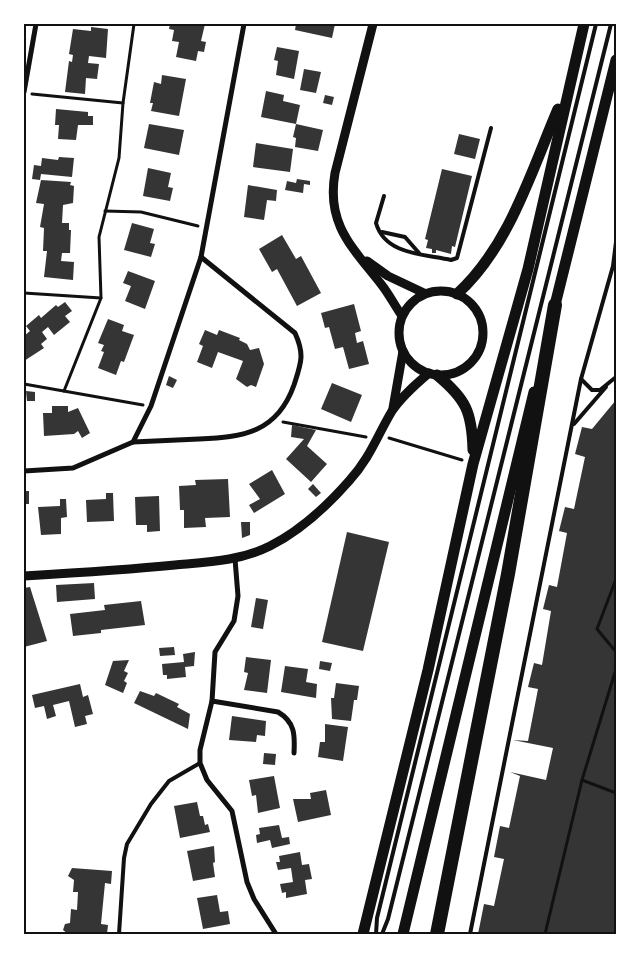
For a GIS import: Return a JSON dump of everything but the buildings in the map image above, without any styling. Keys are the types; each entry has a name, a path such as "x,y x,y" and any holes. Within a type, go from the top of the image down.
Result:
{"highway":[{"path":"437,934 508,574 555,305"}],"main road":[{"path":"363,934 425,680 473,464 528,269 584,24"},
{"path":"403,934 616,60"},
{"path":"457,294 482,269 506,230 570,83"},
{"path":"433,374 462,398 470,416 473,464"}],"street":[{"path":"24,93 36,24"},
{"path":"133,442 151,406 201,257 244,24"},
{"path":"373,24 333,185 337,222 346,240 382,286 402,316"},
{"path":"355,251 388,276 424,293"},
{"path":"24,471 73,468 133,442 234,438 254,432 273,420 292,391 302,360 302,348 295,333 201,257"},
{"path":"24,576 235,559 270,546 318,512 359,470 381,435 393,411 408,391 433,374 455,372 470,363 482,342 480,318 475,307 457,294 443,290 424,293 409,305 402,316 399,339 403,351 415,366 433,374"},
{"path":"393,411 403,351"},
{"path":"235,559 238,596 234,621 215,652 212,701 200,750 200,762 207,780 232,811 247,882 254,898 276,934"},
{"path":"212,701 278,712 285,716 295,732 294,753"}],"lane":[{"path":"376,934 377,918 596,24"},
{"path":"382,934 388,919 611,24"},
{"path":"384,196 376,223 395,248 405,252 450,260 457,258 460,253 491,128"},
{"path":"382,232 405,237 419,253"},
{"path":"470,934 574,424 581,379 613,266 616,242"},
{"path":"613,266 616,261"},
{"path":"574,424 616,378"},
{"path":"581,379 592,390 600,390 606,387"},
{"path":"119,934 124,858 128,844 151,804 168,780 200,762"}],"path":[{"path":"64,391 101,298 99,237 119,158 123,103 134,24"},
{"path":"24,93 123,103"},
{"path":"106,211 142,212 206,228"},
{"path":"24,293 101,298"},
{"path":"24,384 151,406"},
{"path":"616,578 598,628 616,652"},
{"path":"545,934 582,780 616,669"},
{"path":"582,780 616,793"}]}
